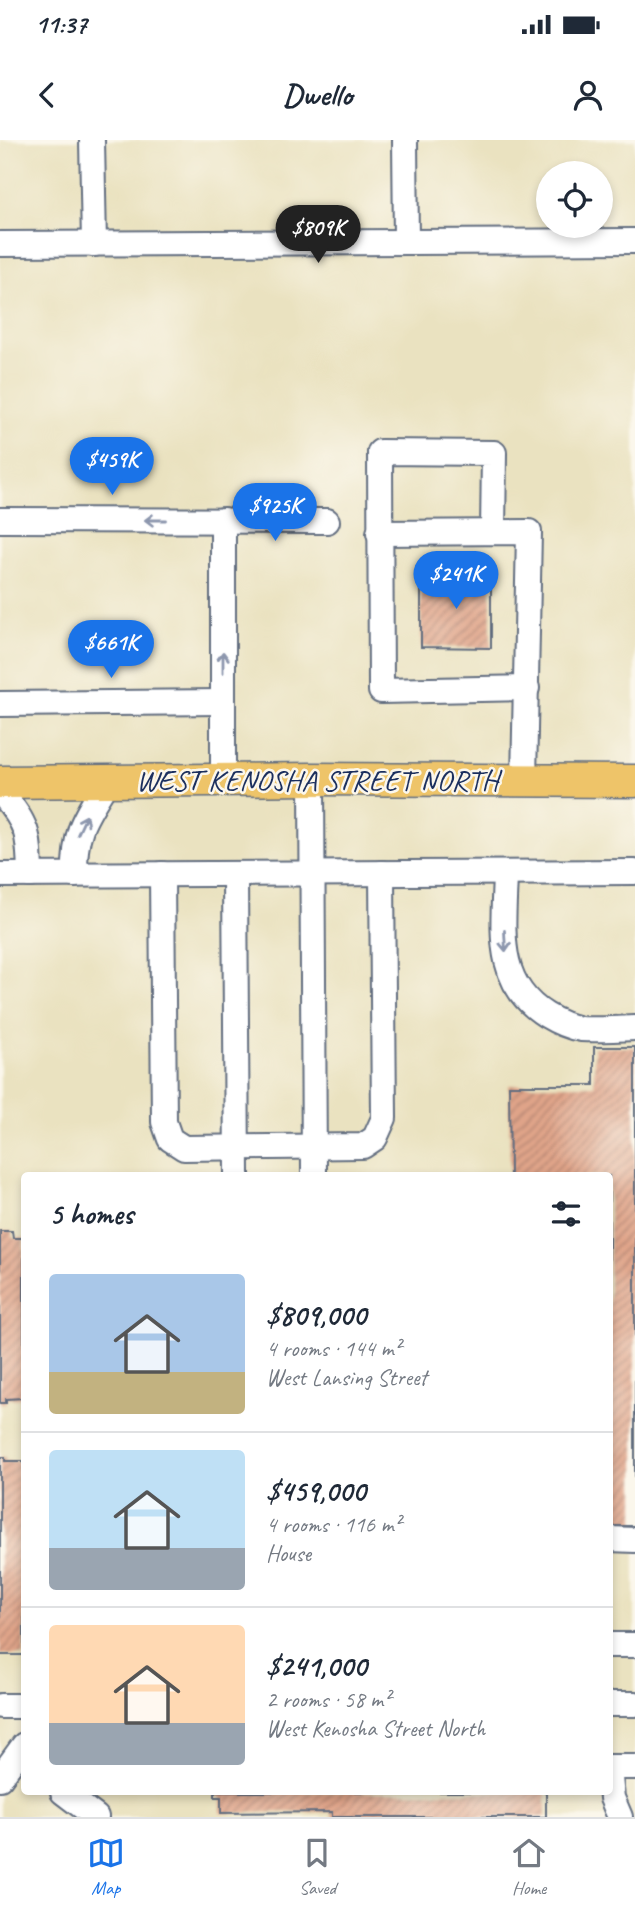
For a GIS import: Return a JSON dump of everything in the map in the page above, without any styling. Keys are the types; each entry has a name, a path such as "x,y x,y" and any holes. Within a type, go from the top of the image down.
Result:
{"main road":[{"name":"WEST KENOSHA STREET NORTH","path":"0,782 635,780"}],"street":[{"path":"92,140 94,244"},
{"path":"405,140 407,242"},
{"path":"0,244 635,241"},
{"path":"493,532 494,453 380,452 381,691 527,688"},
{"path":"0,520 327,521"},
{"path":"223,520 223,780"},
{"path":"379,533 529,531 524,780"},
{"path":"0,704 223,702"},
{"path":"312,779 314,1172"},
{"path":"75,875 74,849 80,827 108,780"},
{"path":"0,790 25,824 29,837 30,875"},
{"path":"0,875 635,872"},
{"path":"162,874 164,1122 170,1139 184,1148 237,1148 363,1146 375,1138 384,1118 382,873"},
{"path":"505,873 506,960 512,979 522,996 556,1021 578,1029 635,1028"},
{"path":"235,874 237,1172"},
{"path":"613,1539 635,1540"},
{"path":"613,1645 635,1645"},
{"path":"613,1704 635,1704"},
{"path":"0,1706 21,1706"},
{"path":"0,1778 21,1755"},
{"path":"613,1768 635,1767"},
{"path":"68,1795 96,1817"},
{"path":"612,1795 620,1817"}],"building":[{"path":"421,575 491,575 491,648 421,647"},
{"path":"594,1047 635,1047 635,1526 613,1526 613,1172 510,1172 509,1085 594,1085"},
{"path":"0,1231 12,1231 13,1238 21,1238 21,1398 6,1399 6,1403 0,1403"},
{"path":"0,1457 5,1457 5,1461 21,1461 21,1655 0,1655"},
{"path":"546,1795 546,1817 332,1817 332,1812 221,1813 221,1797 215,1797"}]}
